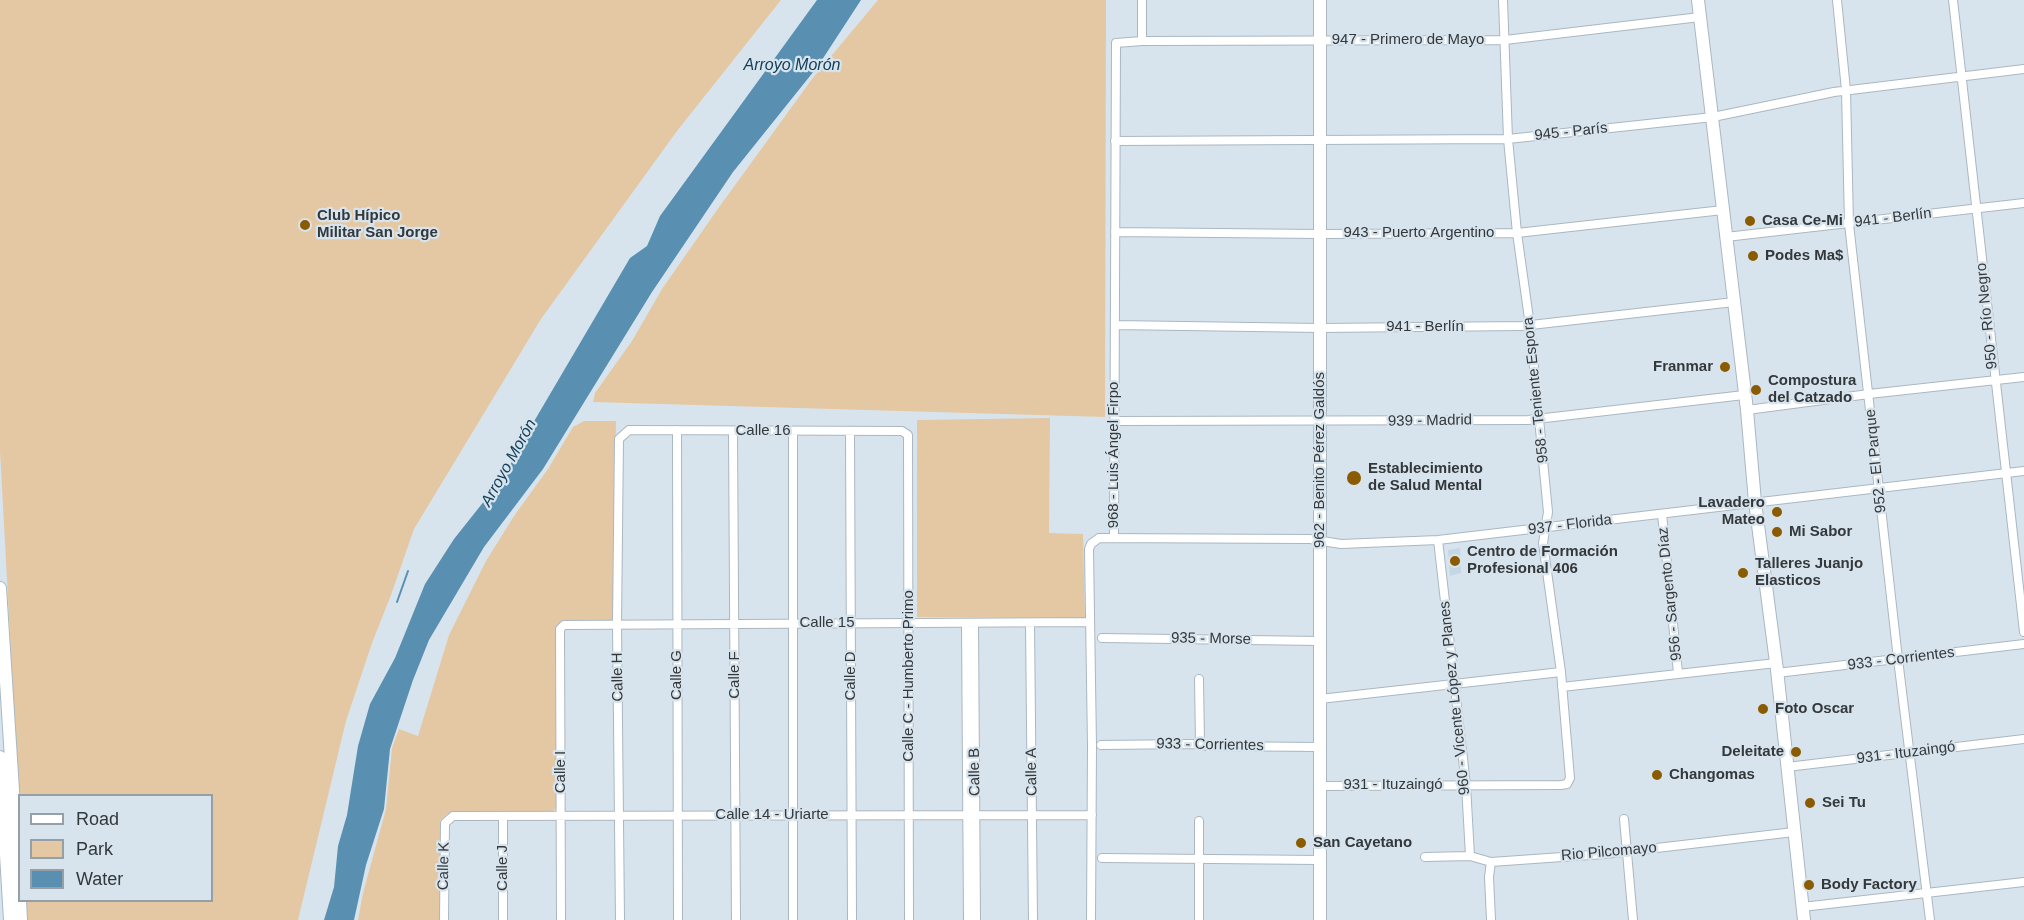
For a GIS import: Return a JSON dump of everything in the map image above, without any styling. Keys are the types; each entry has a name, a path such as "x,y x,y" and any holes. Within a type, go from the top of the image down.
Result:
{"main road":[{"name":"962 - Benito Pérez Galdós","path":"1320,0 1320,920"},
{"path":"1698,0 1747,410 1755,502 1777,668 1803,914"},
{"path":"0,588 18,868"},
{"path":"0,757 10,920"},
{"path":"20,902 21,920"}],"street":[{"path":"1142,0 1142,41"},
{"name":"958 - Teniente Espora","path":"1503,0 1508,139 1517,233 1530,326 1548,512 1543,543 1561,672 1570,778"},
{"name":"952 - El Parque","path":"1837,0 1846,90 1849,224 1930,920"},
{"name":"950 - Río Negro","path":"1953,0 2024,632"},
{"name":"947 - Primero de Mayo","path":"1116,43 1505,40 1700,17"},
{"name":"968 - Luis Ángel Firpo","path":"1091,920 1089,549 1091,544 1099,538 1114,538 1116,43"},
{"name":"945 - París","path":"1114,141 1508,139 1713,117 1846,90 2024,69"},
{"name":"941 - Berlín","path":"1726,237 2024,203"},
{"name":"943 - Puerto Argentino","path":"1115,232 1517,233 1723,210"},
{"name":"941 - Berlín","path":"1115,325 1320,328 1530,326 1734,302"},
{"path":"1747,410 1869,394 2024,378"},
{"name":"939 - Madrid","path":"1114,421 1320,422 1539,418 1744,395"},
{"name":"Calle 16","path":"621,435 628,430 906,432"},
{"name":"Calle G","path":"677,430 678,920"},
{"name":"Calle F","path":"733,431 736,920"},
{"path":"793,431 793,920"},
{"name":"Calle D","path":"850,432 852,920"},
{"name":"Calle C - Humberto Primo","path":"906,432 909,438 909,920"},
{"name":"Calle H","path":"620,920 617,624 619,440 621,435"},
{"name":"937 - Florida","path":"1114,538 1310,539 1341,544 1438,540 2024,471"},
{"name":"956 - Sargento Díaz","path":"1662,514 1678,673"},
{"name":"960 - Vicente López y Planes","path":"1438,540 1466,785 1470,856"},
{"name":"Calle 15","path":"564,625 1089,622"},
{"name":"Calle B","path":"970,623 972,815 976,920"},
{"name":"Calle A","path":"1030,623 1033,920"},
{"name":"Calle I","path":"561,920 560,629 564,625"},
{"name":"935 - Morse","path":"1102,638 1320,641"},
{"name":"933 - Corrientes","path":"1562,687 1678,673 1898,659 2024,644"},
{"path":"1320,699 1561,672"},
{"path":"1199,679 1200,745"},
{"name":"931 - Ituzaingó","path":"1787,767 2024,739"},
{"name":"933 - Corrientes","path":"1101,745 1320,747"},
{"name":"931 - Ituzaingó","path":"1320,786 1561,785 1567,784 1570,778"},
{"name":"Calle B","path":"968,920 972,815"},
{"name":"Calle 14 - Uriarte","path":"453,816 1092,815"},
{"name":"Calle K","path":"444,920 445,823 453,816"},
{"name":"Calle J","path":"503,816 503,920"},
{"path":"1624,819 1633,920"},
{"path":"1199,821 1199,920"},
{"name":"Rio Pilcomayo","path":"1425,857 1470,856 1491,862 1627,852 1794,832"},
{"path":"1102,858 1320,861"},
{"path":"1491,862 1489,878 1491,920"},
{"path":"1803,914 1926,893 2024,882"}],"shaded area":[{"name":"Centro de Formación Profesional 406","path":"1460,548 1461,573 1450,576 1448,550"}],"green space":[{"name":"Club Hípico Militar San Jorge","path":"0,0 781,0 677,131 541,319 414,529 346,721 298,920 26,920 25,902 213,902 213,794 19,794 0,451"},
{"path":"878,0 1106,0 1105,417 593,402 595,393 632,341 662,289 717,210 812,79"},
{"path":"1050,418 1049,533 1083,534 1085,618 917,617 917,420"},
{"path":"584,421 616,421 613,621 564,621 558,628 556,808 551,813 447,814 440,821 440,920 358,920 386,809 392,748 399,729 418,736 449,635 486,561 514,516 548,469 573,427"}],"water":[{"name":"Arroyo Morón","path":"817,0 861,0 818,66 733,172 652,292 543,469 484,547 429,640 390,749 384,809 366,865 354,920 324,920 334,887 338,846 347,815 358,746 370,704 395,658 425,584 454,539 508,471 520,440 526,435 630,258 647,246 660,216"}],"waterway":[{"path":"397,602 408,571"}],"place":[{"name":"Casa Ce-Mi","path":"1750,221"},
{"name":"Club Hípico Militar San Jorge","path":"305,225"},
{"name":"Podes Ma$","path":"1753,256"},
{"name":"Franmar","path":"1725,367"},
{"name":"Compostura del Catzado","path":"1756,390"},
{"name":"Establecimiento de Salud Mental","path":"1354,478"},
{"name":"Lavadero Mateo","path":"1777,512"},
{"name":"Mi Sabor","path":"1777,532"},
{"name":"Centro de Formación Profesional 406","path":"1455,561"},
{"name":"Talleres Juanjo Elasticos","path":"1743,573"},
{"name":"Foto Oscar","path":"1763,709"},
{"name":"Deleitate","path":"1796,752"},
{"name":"Changomas","path":"1657,775"},
{"name":"Sei Tu","path":"1810,803"},
{"name":"San Cayetano","path":"1301,843"},
{"name":"Body Factory","path":"1809,885"}]}
